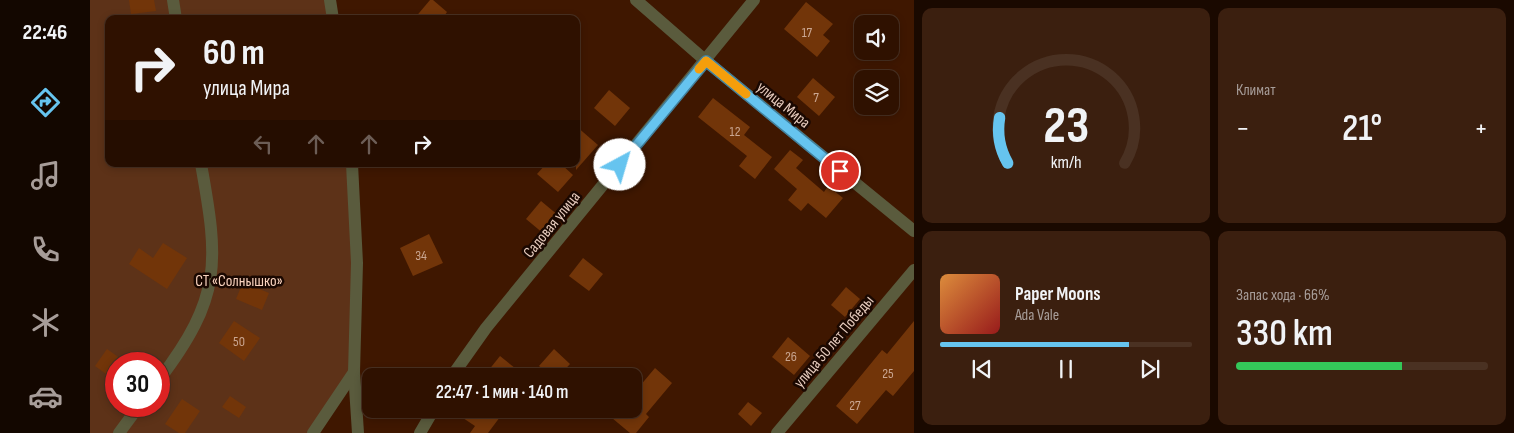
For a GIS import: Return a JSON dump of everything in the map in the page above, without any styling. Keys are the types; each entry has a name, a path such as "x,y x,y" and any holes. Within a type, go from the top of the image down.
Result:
{"street":[{"path":"173,0 175,15"},
{"path":"330,0 332,15"},
{"name":"улица Мира","path":"636,0 706,61 914,231"},
{"name":"Садовая улица","path":"458,368 486,328 754,0"},
{"path":"170,364 193,331 205,304 212,278 214,249 201,167"},
{"path":"352,167 357,263 354,372 358,433"},
{"name":"улица 50 лет Победы","path":"777,433 914,270"},
{"path":"313,433 354,372"},
{"path":"119,433 131,417"},
{"path":"420,433 429,418"}],"green space":[{"name":"СТ «Солнышко»","path":"90,0 330,0 332,15 105,15 105,167 352,167 354,372 313,433 90,433"}],"building":[{"path":"129,0 154,0 156,11 131,14"},
{"path":"430,0 433,0 447,12 445,15 417,15"},
{"path":"806,2 833,24 823,35 830,41 817,57 784,29"},
{"path":"813,78 835,97 819,116 797,97"},
{"path":"609,90 630,108 615,126 594,108"},
{"path":"713,98 750,127 744,135 772,157 755,179 739,166 747,156 698,117"},
{"path":"580,129 598,145 580,165"},
{"path":"790,150 803,160 796,168 824,192 828,186 843,198 826,218 808,203 801,211 788,200 797,189 774,169"},
{"path":"543,167 564,167 573,175 558,192 537,174"},
{"path":"541,201 559,216 544,234 526,219"},
{"path":"429,234 443,263 413,276 400,248"},
{"path":"163,243 187,258 167,289 129,264 139,248 153,258"},
{"path":"583,258 603,274 589,291 569,276"},
{"path":"243,282 269,293 262,310 236,299"},
{"path":"846,287 860,299 845,317 831,305"},
{"path":"234,321 260,338 244,361 219,343"},
{"path":"914,321 914,371 893,396 886,390 857,424 836,406 882,350 887,354"},
{"path":"788,337 810,356 794,375 772,357"},
{"path":"107,349 111,352 105,352 105,373 95,366"},
{"path":"554,349 570,364 566,368 541,368 539,366"},
{"path":"500,356 515,368 490,368"},
{"path":"655,368 672,383 646,414 649,417 636,433 630,433 612,418 642,418 642,383"},
{"path":"230,396 246,407 239,418 222,407"},
{"path":"182,399 200,411 185,433 179,433 165,424"},
{"path":"748,402 762,413 751,426 738,414"},
{"path":"463,418 499,418 488,433 470,433 475,426"}],"slow traffic":[{"path":"699,69 706,61 746,94"}],"route":[{"path":"620,165 706,61 840,171"}]}
